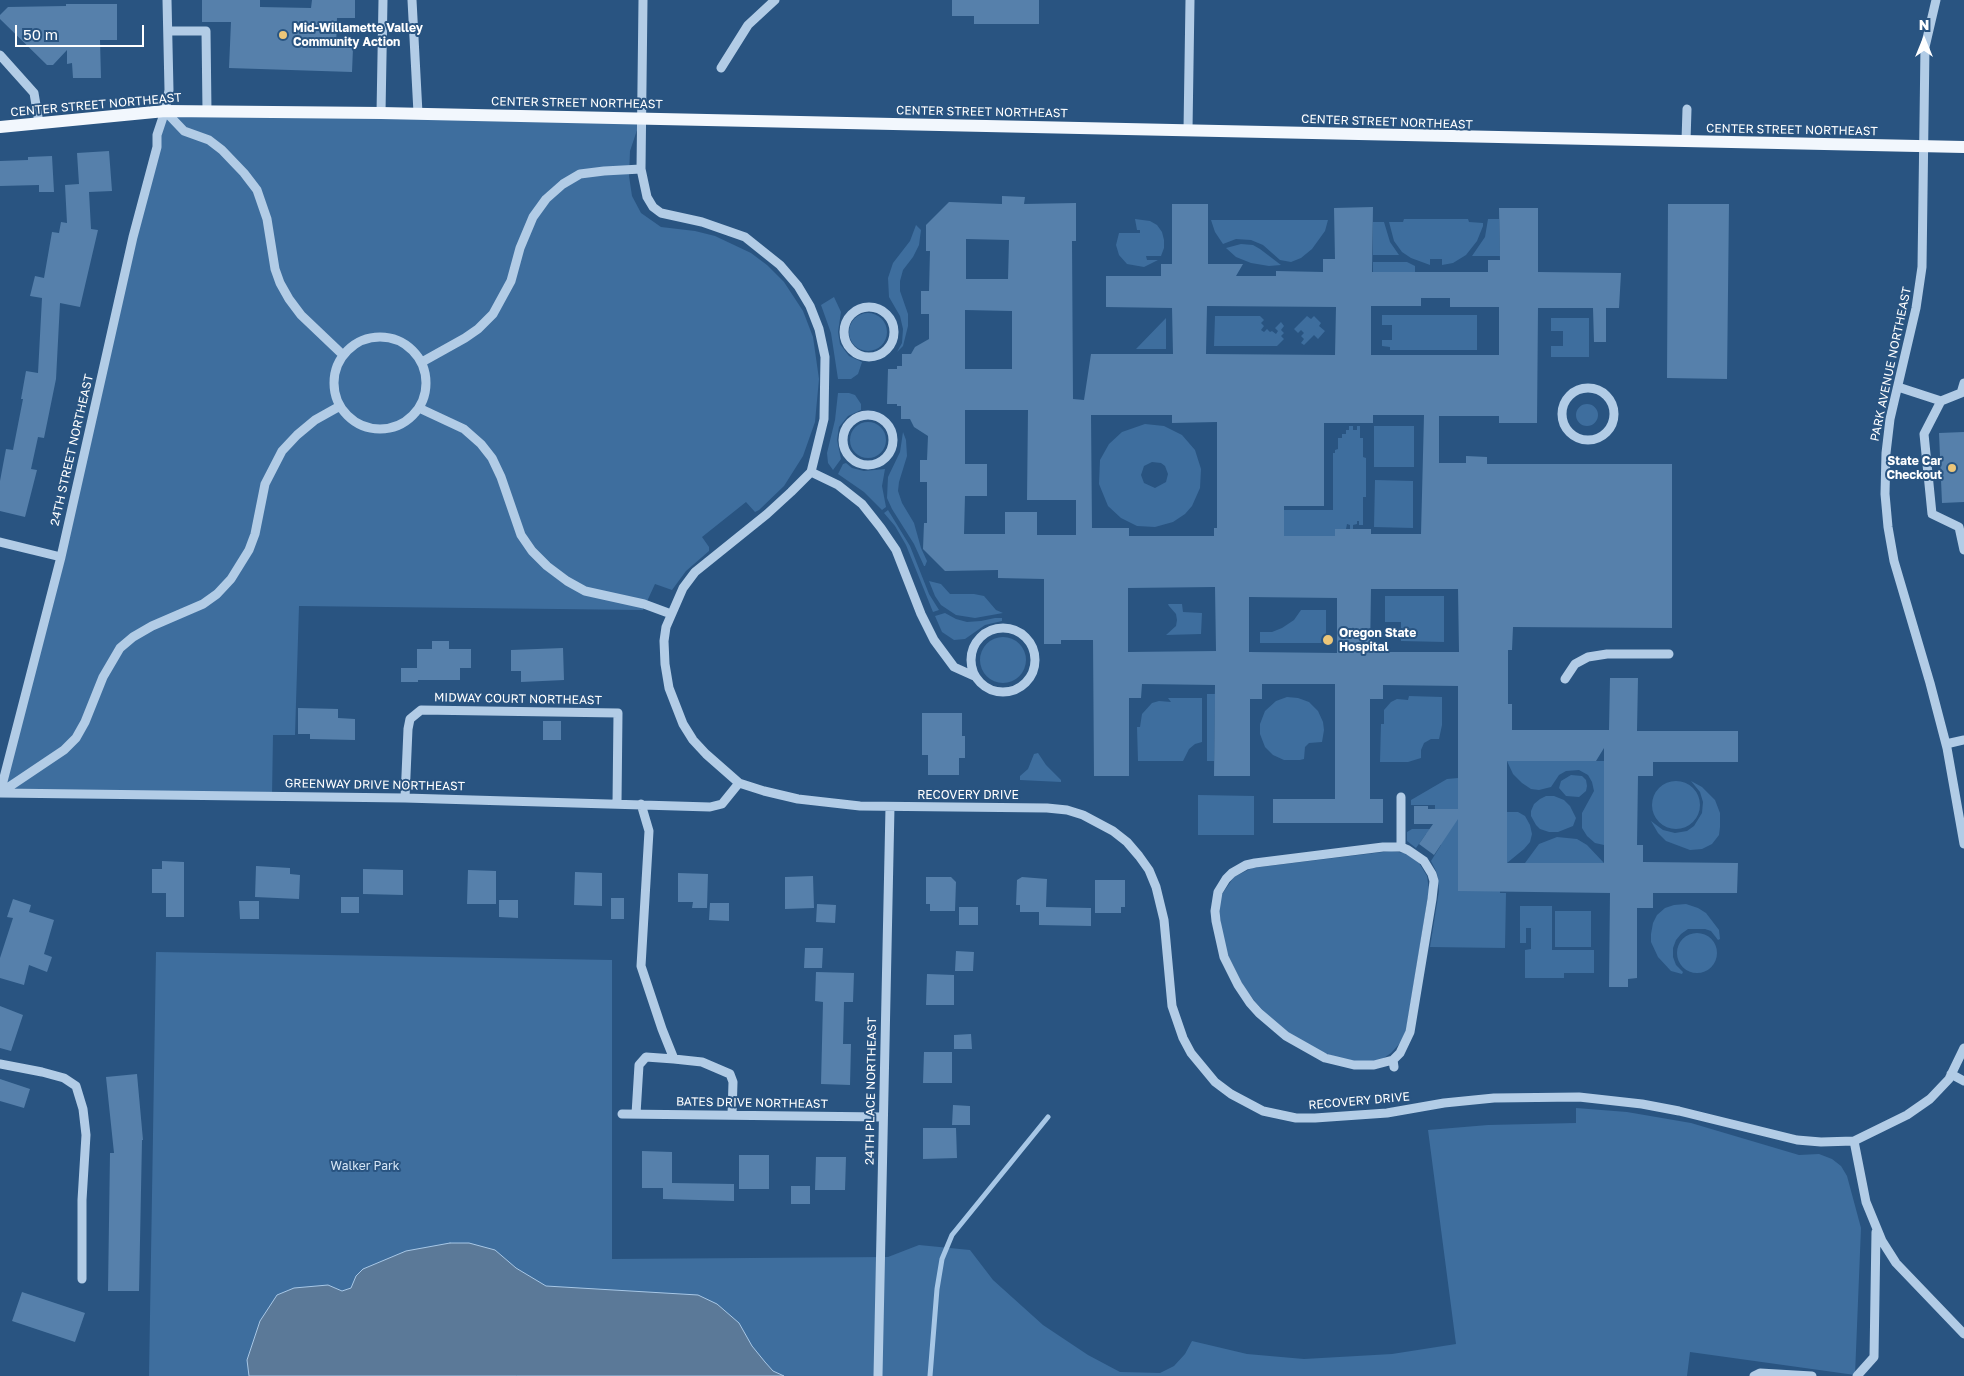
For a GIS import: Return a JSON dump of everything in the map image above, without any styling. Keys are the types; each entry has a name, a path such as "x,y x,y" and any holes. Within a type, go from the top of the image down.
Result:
{"main road":[{"name":"CENTER STREET NORTHEAST","path":"0,127 165,111 418,113 1964,147"}],"street":[{"name":"24TH STREET NORTHEAST","path":"0,793 61,557 134,236 157,147 157,134 165,111 169,90 167,0"},
{"path":"381,113 383,0"},
{"path":"412,0 418,113"},
{"name":"RECOVERY DRIVE","path":"643,0 641,169 647,197 653,207 661,213 702,222 745,237 780,265 798,286 810,306 819,330 825,357 826,398 824,420 811,472 767,514 695,572 683,588 671,614 665,634 665,664 669,688 677,711 693,740 706,754 739,783 764,791 814,801 890,806 1063,809 1092,819 1127,842 1149,870 1162,903 1172,1006 1183,1038 1191,1054 1215,1082 1231,1094 1263,1111 1296,1118 1315,1118 1387,1113 1444,1103 1494,1098 1579,1098 1642,1104 1679,1111 1797,1140 1821,1142 1854,1141"},
{"path":"721,68 748,25 775,0"},
{"path":"1188,130 1190,0"},
{"name":"PARK AVENUE NORTHEAST","path":"1936,0 1926,47 1922,267 1916,308 1898,387 1886,453 1885,494 1894,561 1946,744 1964,844"},
{"path":"168,31 206,31 207,111"},
{"path":"0,55 34,93 37,100 39,123"},
{"path":"1686,141 1687,109"},
{"path":"165,111 184,131 209,140 222,150 257,190 267,218 275,269 280,283 289,300 301,315 343,355"},
{"path":"422,362 465,338 478,329 493,314 511,281 520,248 533,217 546,199 563,184 580,174 604,170 641,169"},
{"path":"871,307 885,313 893,326 892,342 888,348 874,356 865,357 857,354 850,349 843,334 844,325 848,317 854,311 862,308 871,307"},
{"path":"373,337 387,337 401,341 408,346 422,362 427,387 423,400 412,417 399,425 386,429 368,428 350,419 340,406 336,396 336,367 343,355 353,345 373,337"},
{"path":"1964,383 1961,393 1941,402 1924,434 1932,514 1959,527 1964,550"},
{"path":"1898,387 1941,402"},
{"path":"1583,389 1592,389 1607,397 1614,414 1609,429 1604,435 1596,439 1588,440 1572,435 1566,429 1563,421 1562,412 1564,404 1569,397 1583,389"},
{"path":"0,793 64,750 76,738 85,722 103,677 120,648 133,637 152,626 203,604 217,594 231,579 249,550 255,534 265,484 282,451 314,420 340,406"},
{"path":"419,408 443,418 464,430 481,444 492,458 501,477 521,535 532,551 547,566 567,581 585,591 644,604 671,614"},
{"path":"867,415 883,421 892,434 890,451 878,462 863,465 855,462 845,450 843,434 847,426 860,417 867,415"},
{"path":"811,472 838,485 862,504 881,528 896,550 921,614 934,640 954,667 974,676 990,690 1001,693 1012,692 1022,687 1029,680 1034,670 1036,659 1028,639 1010,629 1000,628 990,631 981,637 971,655 971,666 974,676"},
{"path":"0,542 61,557"},
{"path":"1565,679 1575,664 1588,657 1607,654 1669,654"},
{"name":"MIDWAY COURT NORTHEAST","path":"405,798 408,729 410,719 421,710 618,713 617,803"},
{"path":"1946,744 1964,740"},
{"name":"GREENWAY DRIVE NORTHEAST","path":"0,793 405,798 710,807 722,804 739,783"},
{"path":"1401,797 1401,847"},
{"path":"641,804 648,831 641,966 674,1059"},
{"name":"24TH PLACE NORTHEAST","path":"878,1376 890,806"},
{"path":"1383,846 1401,847 1417,855 1429,867 1434,889 1410,1032 1406,1044 1394,1063 1354,1066 1335,1061 1298,1044 1273,1026 1250,1003 1229,968 1220,947 1214,911 1218,892 1226,878 1237,869 1246,865 1383,846"},
{"path":"1964,1048 1951,1074 1930,1099 1907,1115 1854,1141 1866,1202 1876,1229 1896,1263 1964,1334"},
{"path":"636,1114 639,1066 646,1057 702,1062 730,1074 733,1082 732,1115"},
{"path":"0,1064 64,1078 76,1086 83,1109 86,1135 82,1200 82,1279"},
{"path":"1951,1074 1964,1081"},
{"name":"BATES DRIVE NORTHEAST","path":"622,1114 883,1117"},
{"path":"1857,1376 1874,1357 1876,1229"},
{"path":"1754,1376 1760,1373 1812,1376"}],"green space":[{"path":"165,111 641,118 630,151 629,176 632,196 641,213 661,227 695,231 715,236 751,253 767,265 784,282 803,311 813,337 819,379 815,422 803,456 784,486 759,510 755,512 746,502 702,537 709,547 709,551 686,571 672,590 655,584 643,610 299,606 295,735 273,735 272,796 0,793"},
{"path":"1135,219 1150,221 1157,225 1162,232 1164,240 1161,256 1146,256 1147,260 1158,260 1144,267 1127,264 1119,255 1116,245 1119,233 1140,233 1140,230 1137,230"},
{"path":"1404,219 1468,219 1469,222 1483,223 1483,226 1477,241 1466,255 1453,263 1442,265 1442,259 1430,259 1430,265 1411,258 1402,252 1394,241 1389,222 1403,222"},
{"path":"1488,219 1499,219 1500,256 1472,256 1485,237"},
{"path":"1211,220 1328,220 1325,231 1312,249 1301,258 1291,262 1280,260 1263,245 1251,240 1236,239 1223,244 1215,232"},
{"path":"1373,222 1384,222 1390,242 1399,255 1373,255"},
{"path":"916,225 921,230 919,245 903,270 900,281 900,291 908,314 908,326 903,346 897,352 902,343 903,329 900,316 889,297 888,278 893,263 910,241"},
{"path":"1241,244 1253,245 1281,265 1269,266 1251,263 1236,257 1226,248"},
{"path":"1373,262 1407,262 1415,266 1415,272 1373,272"},
{"path":"834,297 841,312 838,332 840,344 849,356 862,362 858,374 851,379 838,379 831,333 821,305"},
{"path":"868,313 881,319 887,332 881,345 868,351 855,345 849,332 855,319"},
{"path":"1382,315 1477,315 1477,350 1390,350 1390,347 1382,346 1382,340 1392,340 1392,325 1382,325"},
{"path":"1215,316 1260,316 1264,320 1261,323 1264,326 1261,330 1264,332 1267,329 1276,334 1278,331 1275,328 1281,322 1284,326 1281,330 1284,333 1281,336 1284,339 1277,346 1214,346"},
{"path":"1307,316 1311,319 1314,316 1321,323 1319,326 1325,331 1318,339 1314,335 1304,345 1301,343 1304,339 1301,336 1304,333 1301,330 1298,333 1294,329"},
{"path":"1166,318 1166,349 1136,349"},
{"path":"1551,318 1589,318 1589,357 1551,357 1551,346 1563,346 1563,331 1551,331"},
{"path":"838,393 855,395 861,404 861,410 848,416 839,427 837,440 841,459 833,470 828,463 827,453 835,420"},
{"path":"1587,404 1595,407 1598,415 1595,423 1587,426 1579,423 1576,415 1579,407"},
{"path":"868,422 875,423 881,427 885,433 885,447 881,453 875,457 868,458 861,457 855,453 851,447 850,440 851,433 855,427 861,423"},
{"path":"1145,424 1164,426 1182,435 1195,450 1201,469 1200,488 1192,506 1185,514 1173,522 1155,527 1137,526 1121,518 1108,506 1099,484 1100,460 1109,444 1122,432","holes":["1152,462 1161,463 1165,466 1168,474 1166,482 1155,488 1144,483 1141,475 1144,466"]},
{"path":"1349,426 1353,426 1353,430 1357,430 1357,426 1360,426 1360,438 1363,438 1363,457 1366,458 1366,497 1363,497 1363,525 1359,525 1359,521 1357,521 1357,524 1353,525 1353,529 1350,529 1350,525 1347,524 1346,529 1336,529 1335,536 1284,536 1284,510 1333,510 1333,453 1338,449 1338,438 1342,438 1342,434 1346,434"},
{"path":"1374,426 1414,426 1414,467 1374,467"},
{"path":"903,432 906,440 907,456 898,491 902,503 914,523 927,561 925,566 887,498 888,477 900,452"},
{"path":"846,463 852,468 864,471 885,469 882,486 886,507 882,510 864,492 838,474 843,464"},
{"path":"1375,480 1413,481 1413,528 1374,527"},
{"path":"888,510 910,546 929,594 939,610 933,612 906,545 895,526 884,513"},
{"path":"929,581 941,584 950,594 984,596 996,610 1003,613 975,618 956,615 941,605"},
{"path":"1385,596 1444,596 1444,642 1401,641 1401,622 1385,622"},
{"path":"1168,604 1182,604 1183,612 1202,613 1201,634 1166,635 1176,626 1177,620 1176,614"},
{"path":"1301,610 1326,610 1326,643 1260,643 1260,632 1272,632 1282,628 1294,620"},
{"path":"945,613 967,622 995,618 1002,618 1002,621 985,625 965,639 954,640 942,632 935,616"},
{"path":"1003,637 1016,641 1022,647 1026,660 1022,673 1016,679 1003,683 990,679 984,673 980,660 984,647 990,641"},
{"path":"1207,694 1215,694 1214,761 1207,761"},
{"path":"1409,696 1442,697 1442,725 1439,739 1431,739 1424,743 1421,750 1421,758 1408,762 1380,762 1381,724 1384,724 1384,710 1391,702 1397,699 1408,700"},
{"path":"1287,697 1309,702 1318,711 1323,722 1322,742 1309,743 1305,747 1304,759 1300,760 1284,760 1273,755 1265,747 1260,734 1260,724 1265,711 1276,701"},
{"path":"1168,698 1202,698 1202,742 1195,744 1189,749 1183,761 1138,761 1137,727 1140,727 1142,714 1152,703 1159,701 1171,702"},
{"path":"1038,753 1061,782 1020,780 1020,776 1028,769 1034,754"},
{"path":"1507,761 1604,761 1604,845 1595,843 1582,828 1582,813 1594,791 1588,775 1579,770 1566,771 1559,775 1551,787 1539,790 1531,789 1513,774"},
{"path":"1571,775 1582,776 1586,780 1586,791 1579,797 1566,796 1559,788 1561,781"},
{"path":"1458,778 1458,891 1500,891 1500,893 1506,893 1505,948 1430,947 1439,891 1437,873 1431,861 1441,845 1426,834 1416,848 1407,841 1407,832 1412,829 1437,829 1438,809 1435,809 1435,805 1411,805 1411,800 1447,779"},
{"path":"1671,781 1681,781 1693,788 1700,800 1700,810 1693,822 1681,829 1671,829 1663,825 1656,818 1652,810 1652,800 1656,792 1663,785"},
{"path":"1691,781 1702,787 1715,800 1720,813 1720,827 1719,835 1712,844 1702,849 1690,850 1666,841 1658,833 1651,821 1663,830 1675,833 1687,831 1694,826 1702,813 1703,802 1700,792"},
{"path":"1198,795 1254,796 1254,835 1198,835"},
{"path":"1546,796 1554,796 1564,800 1570,806 1576,818 1573,826 1558,832 1549,832 1540,829 1536,825 1531,816 1531,811 1534,804"},
{"path":"1507,812 1518,812 1525,816 1532,834 1530,842 1524,849 1507,863"},
{"path":"1557,837 1577,839 1587,845 1604,863 1525,863 1539,844"},
{"path":"1391,851 1405,853 1419,863 1427,876 1429,890 1406,1031 1401,1042 1391,1053 1381,1060 1362,1063 1319,1051 1290,1034 1270,1018 1256,1003 1244,987 1227,953 1221,927 1220,897 1234,877 1252,868"},
{"path":"1686,904 1706,913 1719,930 1720,939 1718,940 1711,931 1705,929 1688,929 1681,934 1673,948 1673,957 1676,965 1683,972 1682,974 1671,971 1658,957 1651,942 1651,934 1657,915 1665,908"},
{"path":"1520,906 1552,906 1552,950 1594,950 1594,973 1564,973 1564,978 1525,978 1525,950 1531,949 1531,928 1526,928 1526,943 1520,943"},
{"path":"1555,911 1591,911 1591,947 1555,947"},
{"path":"1701,933 1708,936 1714,942 1717,953 1716,961 1708,970 1701,973 1693,973 1686,970 1678,961 1677,949 1680,942 1689,934"},
{"name":"Walker Park","path":"156,952 612,960 612,1259 888,1257 919,1245 970,1250 993,1280 1043,1325 1088,1355 1120,1372 1160,1373 1174,1366 1185,1354 1192,1341 1247,1354 1304,1359 1392,1354 1456,1344 1428,1130 1488,1125 1576,1123 1576,1108 1627,1112 1691,1123 1799,1155 1819,1154 1832,1159 1841,1166 1847,1176 1861,1228 1855,1375 1690,1352 1687,1376 149,1376"}],"shaded area":[{"path":"450,1243 469,1243 495,1250 516,1268 546,1286 698,1295 717,1304 739,1323 752,1346 765,1362 773,1371 784,1376 249,1376 247,1360 260,1321 277,1295 294,1288 328,1285 342,1291 351,1288 356,1276 363,1269 406,1251"}],"building":[{"name":"Mid-Willamette Valley Community Action","path":"202,0 260,0 260,7 311,8 312,0 355,0 355,18 337,18 336,48 353,48 352,72 229,68 231,22 202,22"},
{"path":"952,0 1039,0 1039,24 974,24 974,16 952,16"},
{"path":"66,4 117,4 117,40 100,40 101,78 73,78 72,63 67,64 67,50 53,65 47,65 0,19 0,15 8,7 66,6"},
{"path":"109,151 112,191 89,192 91,229 98,230 80,307 60,303 56,379 44,438 38,437 31,469 37,470 25,517 0,511 0,481 6,449 13,450 23,399 21,399 26,371 38,373 42,298 30,296 35,276 44,278 52,232 59,233 61,222 67,223 65,185 79,184 77,153"},
{"path":"52,156 54,192 39,192 39,185 0,186 0,161 28,160 28,157"},
{"name":"Oregon State Hospital","path":"1002,196 1025,197 1024,204 1076,203 1076,241 1072,241 1073,399 1084,400 1091,354 1173,354 1172,308 1106,307 1106,276 1161,276 1161,264 1172,264 1172,204 1208,204 1208,264 1243,264 1236,276 1276,276 1276,271 1323,272 1323,259 1335,259 1334,208 1373,207 1372,272 1488,272 1488,260 1500,260 1499,208 1538,208 1538,272 1621,273 1619,308 1606,308 1606,342 1594,342 1593,308 1538,308 1537,423 1499,423 1499,416 1439,416 1439,463 1466,463 1466,456 1487,457 1487,464 1672,464 1672,628 1513,627 1512,650 1508,650 1508,704 1512,704 1512,730 1609,730 1610,678 1638,678 1637,731 1738,731 1738,762 1653,762 1653,776 1638,776 1637,845 1643,845 1643,862 1738,863 1737,893 1653,893 1653,908 1637,908 1637,978 1628,979 1628,987 1609,987 1610,893 1458,891 1458,819 1434,855 1419,844 1433,824 1414,824 1414,806 1428,806 1428,809 1458,809 1458,686 1383,685 1383,699 1370,699 1370,799 1383,799 1383,823 1273,823 1273,799 1335,799 1335,684 1262,684 1262,699 1250,699 1250,776 1214,776 1215,685 1142,684 1141,698 1129,698 1129,776 1094,776 1093,640 1061,640 1061,644 1044,644 1044,579 998,578 998,570 945,571 923,549 924,523 927,523 927,482 920,482 920,460 927,460 928,436 914,427 910,419 901,419 901,406 887,404 888,369 897,369 897,366 902,366 902,354 911,354 915,347 929,339 929,314 921,314 921,291 929,291 930,251 926,251 926,225 949,202 1002,204","holes":["966,239 1009,240 1008,279 966,279","1421,298 1450,298 1450,307 1499,307 1499,355 1371,355 1371,306 1421,306","1207,306 1336,307 1335,355 1206,354","965,310 1012,311 1012,369 965,369","965,410 1028,410 1027,500 1076,500 1076,535 1037,535 1037,512 1005,512 1005,534 964,534 965,496 987,496 987,464 965,464","1091,415 1172,415 1172,423 1217,422 1217,528 1214,528 1214,536 1129,536 1129,528 1092,528","1373,415 1424,415 1421,534 1371,534 1371,529 1335,529 1335,536 1284,536 1284,506 1324,506 1324,423 1373,423","1215,587 1216,651 1128,652 1128,588","1371,589 1458,589 1459,652 1370,652","1249,597 1337,598 1337,653 1249,652","1604,748 1604,863 1507,863 1507,761 1596,761"]},
{"path":"1668,204 1729,204 1727,379 1667,378"},
{"name":"State Car Checkout","path":"1964,432 1964,502 1942,503 1939,433"},
{"path":"432,641 449,641 449,649 471,649 471,668 460,668 460,680 401,682 401,668 417,668 417,649 432,649"},
{"path":"563,648 564,680 521,682 521,671 511,671 511,650"},
{"path":"298,708 338,709 338,718 355,719 355,740 310,739 310,734 298,734"},
{"path":"922,713 962,713 962,736 965,736 965,758 959,758 959,775 928,775 928,755 922,755"},
{"path":"543,721 561,721 561,740 543,740"},
{"path":"162,861 184,862 184,917 166,917 166,893 152,893 152,869 162,869"},
{"path":"256,866 290,868 290,874 300,875 299,899 255,897"},
{"path":"363,869 403,870 403,895 363,894"},
{"path":"468,870 496,871 496,904 467,904"},
{"path":"575,872 602,873 602,906 574,905"},
{"path":"678,873 708,874 707,908 692,908 693,902 678,902"},
{"path":"813,876 814,908 785,909 785,877"},
{"path":"926,877 951,877 956,882 955,911 930,911 930,904 926,904"},
{"path":"1022,877 1047,879 1046,907 1091,908 1091,926 1039,925 1039,912 1020,912 1020,905 1016,905 1017,880"},
{"path":"1095,880 1125,880 1125,907 1121,907 1121,913 1095,913"},
{"path":"341,897 359,897 359,913 341,913"},
{"path":"611,898 624,898 624,919 611,919"},
{"path":"13,899 31,905 29,912 54,920 44,954 52,957 47,972 29,965 24,985 0,978 0,958 13,918 7,917"},
{"path":"499,900 518,900 518,918 499,917"},
{"path":"239,901 259,901 259,919 240,919"},
{"path":"710,903 729,903 729,921 709,920"},
{"path":"817,904 836,905 835,923 816,922"},
{"path":"959,907 978,907 978,925 959,925"},
{"path":"805,948 823,948 822,968 804,968"},
{"path":"956,951 974,952 973,971 955,971"},
{"path":"816,972 854,973 853,1002 844,1002 843,1044 851,1044 850,1085 821,1084 823,1002 815,1001"},
{"path":"927,974 954,975 954,1005 926,1005"},
{"path":"0,1006 23,1015 11,1051 0,1048"},
{"path":"971,1034 972,1049 954,1049 954,1035"},
{"path":"924,1052 952,1052 952,1083 923,1083"},
{"path":"137,1074 143,1140 139,1291 108,1291 110,1153 114,1153 106,1077"},
{"path":"0,1079 30,1089 24,1108 0,1101"},
{"path":"953,1105 970,1106 970,1125 952,1125"},
{"path":"923,1128 956,1128 957,1158 923,1159"},
{"path":"642,1151 672,1152 672,1183 734,1184 734,1201 663,1199 663,1188 642,1188"},
{"path":"739,1155 769,1155 769,1189 739,1189"},
{"path":"816,1157 846,1157 845,1190 815,1190"},
{"path":"791,1186 810,1186 810,1204 791,1204"},
{"path":"22,1292 85,1313 75,1342 12,1321"}],"waterway":[{"path":"930,1376 937,1289 942,1259 952,1235 1048,1117"}],"place":[{"name":"Mid-Willamette Valley Community Action","path":"283,35"},
{"name":"State Car Checkout","path":"1952,468"},
{"name":"Oregon State Hospital","path":"1328,640"}]}
